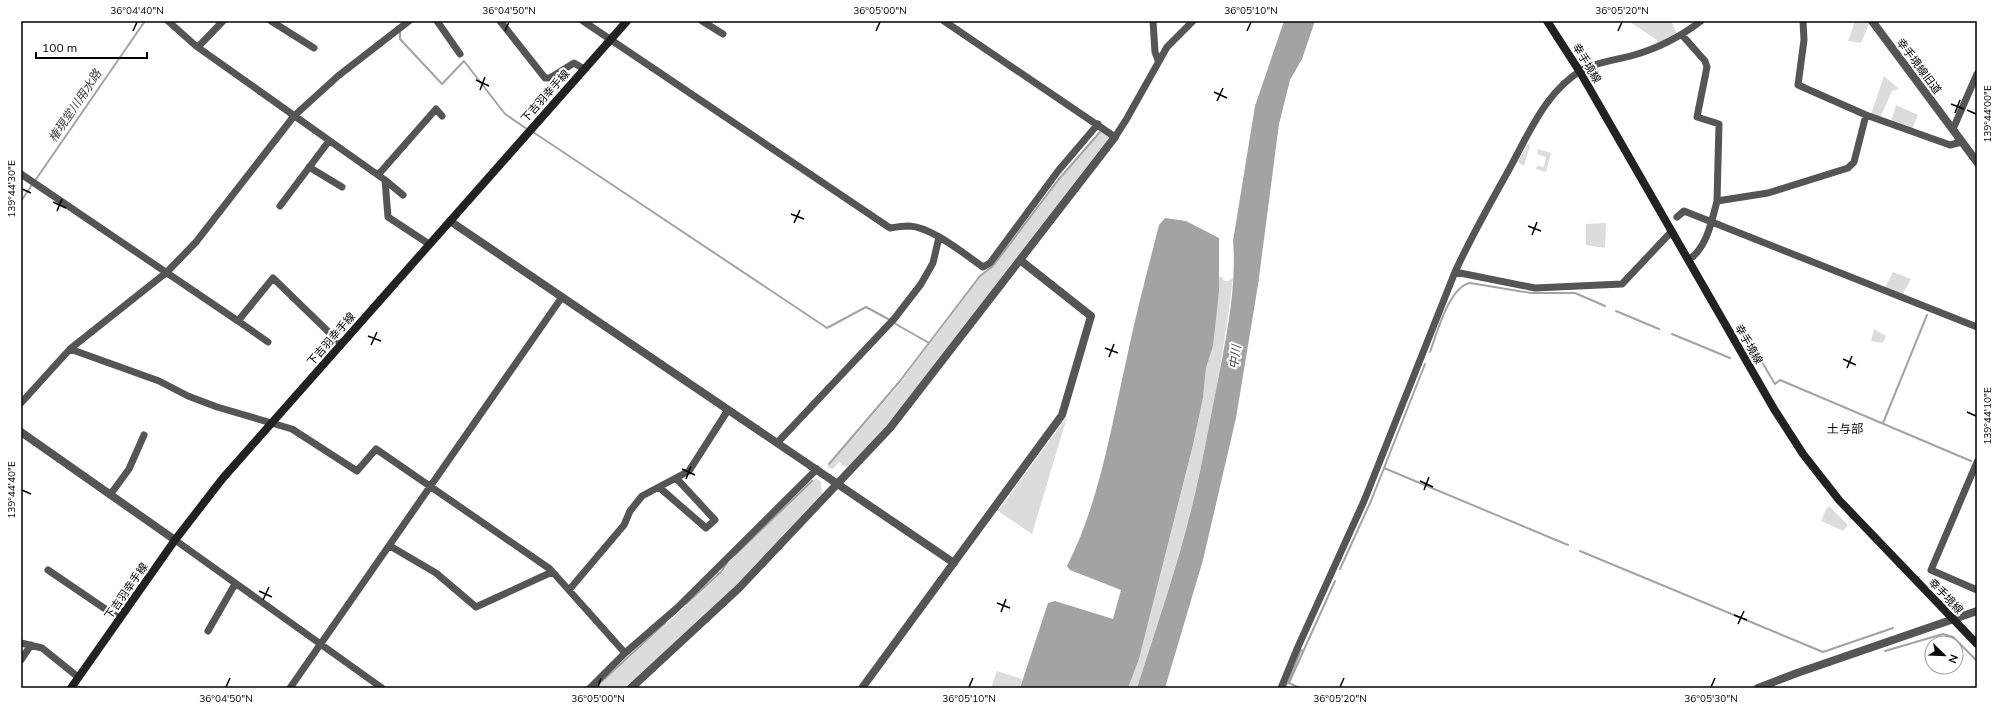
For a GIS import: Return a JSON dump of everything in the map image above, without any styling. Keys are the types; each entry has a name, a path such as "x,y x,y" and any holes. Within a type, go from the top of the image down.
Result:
{"main road":[{"name":"下吉羽幸手線","path":"71,688 175,540 224,478 627,21"},
{"name":"幸手境線","path":"1547,21 1580,72 1774,409 1821,479 1843,505 1977,644"}],"street":[{"path":"168,21 198,47 385,180 403,195"},
{"path":"198,47 223,21"},
{"path":"272,21 314,48"},
{"path":"21,403 70,349 166,272 196,242 294,116 338,76 410,21"},
{"path":"437,21 460,54"},
{"path":"500,21 545,78 550,78 574,63 584,69"},
{"path":"583,21 890,228 909,226 921,228 983,267 990,263 1058,171 1098,124"},
{"path":"702,21 724,34"},
{"path":"944,21 1098,124 1115,137"},
{"path":"1153,21 1155,52 1158,60"},
{"path":"631,688 739,588 890,428 1115,137 1126,120 1158,60 1172,41 1193,21"},
{"path":"1281,688 1296,650 1364,501 1455,272 1469,243 1542,111 1557,91 1580,72 1606,60 1632,55 1658,47 1682,36 1701,21"},
{"path":"1803,21 1804,40 1798,85 1866,115 1950,145 1962,142"},
{"name":"幸手境線旧道","path":"1872,21 1977,162"},
{"path":"1682,36 1705,61 1707,67 1697,116 1719,124 1717,202 1711,222 1697,253 1688,260"},
{"path":"1953,129 1977,74"},
{"path":"378,175 436,109 442,116"},
{"path":"1717,202 1768,193 1848,168 1854,162 1866,115"},
{"path":"280,206 329,141"},
{"path":"309,167 342,187"},
{"path":"21,174 268,342"},
{"path":"385,180 388,217 429,244"},
{"path":"1677,217 1684,211 1977,327"},
{"path":"450,221 954,562"},
{"path":"1455,272 1535,288 1622,284 1672,231"},
{"path":"777,443 894,319 921,284 933,263 939,238"},
{"path":"862,688 1062,415 1091,316 1020,260"},
{"path":"238,321 273,278 341,344"},
{"path":"290,688 562,297"},
{"path":"70,349 159,381 188,396 217,407 292,429 358,471 376,448 552,572 625,653"},
{"path":"569,590 624,525 630,511 642,496 677,479 689,471 728,410"},
{"path":"21,432 382,688"},
{"path":"110,495 129,469 144,435"},
{"path":"1977,462 1931,570 1977,590"},
{"path":"590,688 625,653 677,608 817,469"},
{"path":"660,488 706,528 714,520 677,479"},
{"path":"390,546 436,573 476,607 552,572"},
{"path":"48,570 120,619"},
{"path":"208,631 236,584"},
{"path":"1758,688 1797,672 1977,611"},
{"path":"21,643 42,648 78,677"},
{"path":"21,660 31,645"}],"shaded area":[{"path":"1671,21 1677,34 1658,44 1657,40 1630,22"},
{"path":"1855,21 1867,21 1869,24 1861,43 1848,41"},
{"path":"1884,76 1899,89 1892,91 1880,118 1871,114"},
{"path":"1896,105 1918,115 1912,129 1891,121"},
{"path":"1102,131 1107,135 1108,139 886,427 847,468 839,462 833,469 827,467 898,386 981,276 994,266 1055,185"},
{"path":"1528,144 1530,145 1524,166 1518,162"},
{"path":"1538,149 1551,153 1546,172 1536,169 1537,166 1544,167 1546,157 1537,154"},
{"path":"1606,223 1605,248 1586,245 1586,224"},
{"path":"1893,272 1911,279 1902,295 1885,287"},
{"path":"1219,277 1222,277 1224,281 1228,281 1233,278 1217,387 1202,463 1176,564 1137,688 1128,688 1139,659 1193,445 1203,398 1206,368 1213,346"},
{"path":"1874,329 1886,336 1883,343 1871,341"},
{"path":"1067,417 1032,534 998,511"},
{"path":"816,478 821,482 822,494 739,582 626,688 596,688 722,573 728,563"},
{"path":"1829,506 1848,525 1843,531 1821,521 1826,509"},
{"path":"997,671 1022,679 1020,688 991,688"}],"water":[{"name":"中川","path":"1284,21 1315,21 1302,59 1290,80 1279,124 1258,285 1236,418 1203,560 1165,688 1137,688 1180,552 1199,476 1230,313 1234,259 1233,241 1255,106"},
{"path":"1165,218 1186,221 1219,238 1219,291 1213,346 1206,368 1203,398 1193,445 1139,659 1128,688 1020,688 1048,603 1055,601 1113,619 1121,590 1070,570 1067,566 1088,516 1096,490 1110,437 1146,274 1159,225"}],"waterway":[{"name":"権現堂川用水路","path":"21,201 145,21"},
{"path":"400,30 400,39 442,84 464,61 505,114 527,129"},
{"path":"533,132 827,328 866,307 890,320"},
{"path":"829,464 900,381 980,276 993,266 1059,179 1100,132"},
{"path":"1430,352 1440,323 1450,302 1463,286 1470,283 1531,293 1575,293 1605,306"},
{"path":"1616,311 1659,329"},
{"path":"1883,423 1927,315"},
{"path":"894,323 929,343"},
{"path":"1672,334 1730,358"},
{"path":"1753,347 1775,384 1780,380 1971,461"},
{"path":"1340,569 1371,501 1425,364"},
{"path":"1384,468 1568,545"},
{"path":"735,555 812,481"},
{"path":"1580,551 1823,652 1893,628"},
{"path":"686,604 721,572 727,563"},
{"path":"1300,688 1289,683 1335,581"},
{"path":"598,685 665,623"},
{"path":"1885,651 1943,634 1953,637 1977,661"},
{"path":"1285,688 1301,650 1303,651"}],"district":[{"name":"土与部","path":"1845,429"}]}
